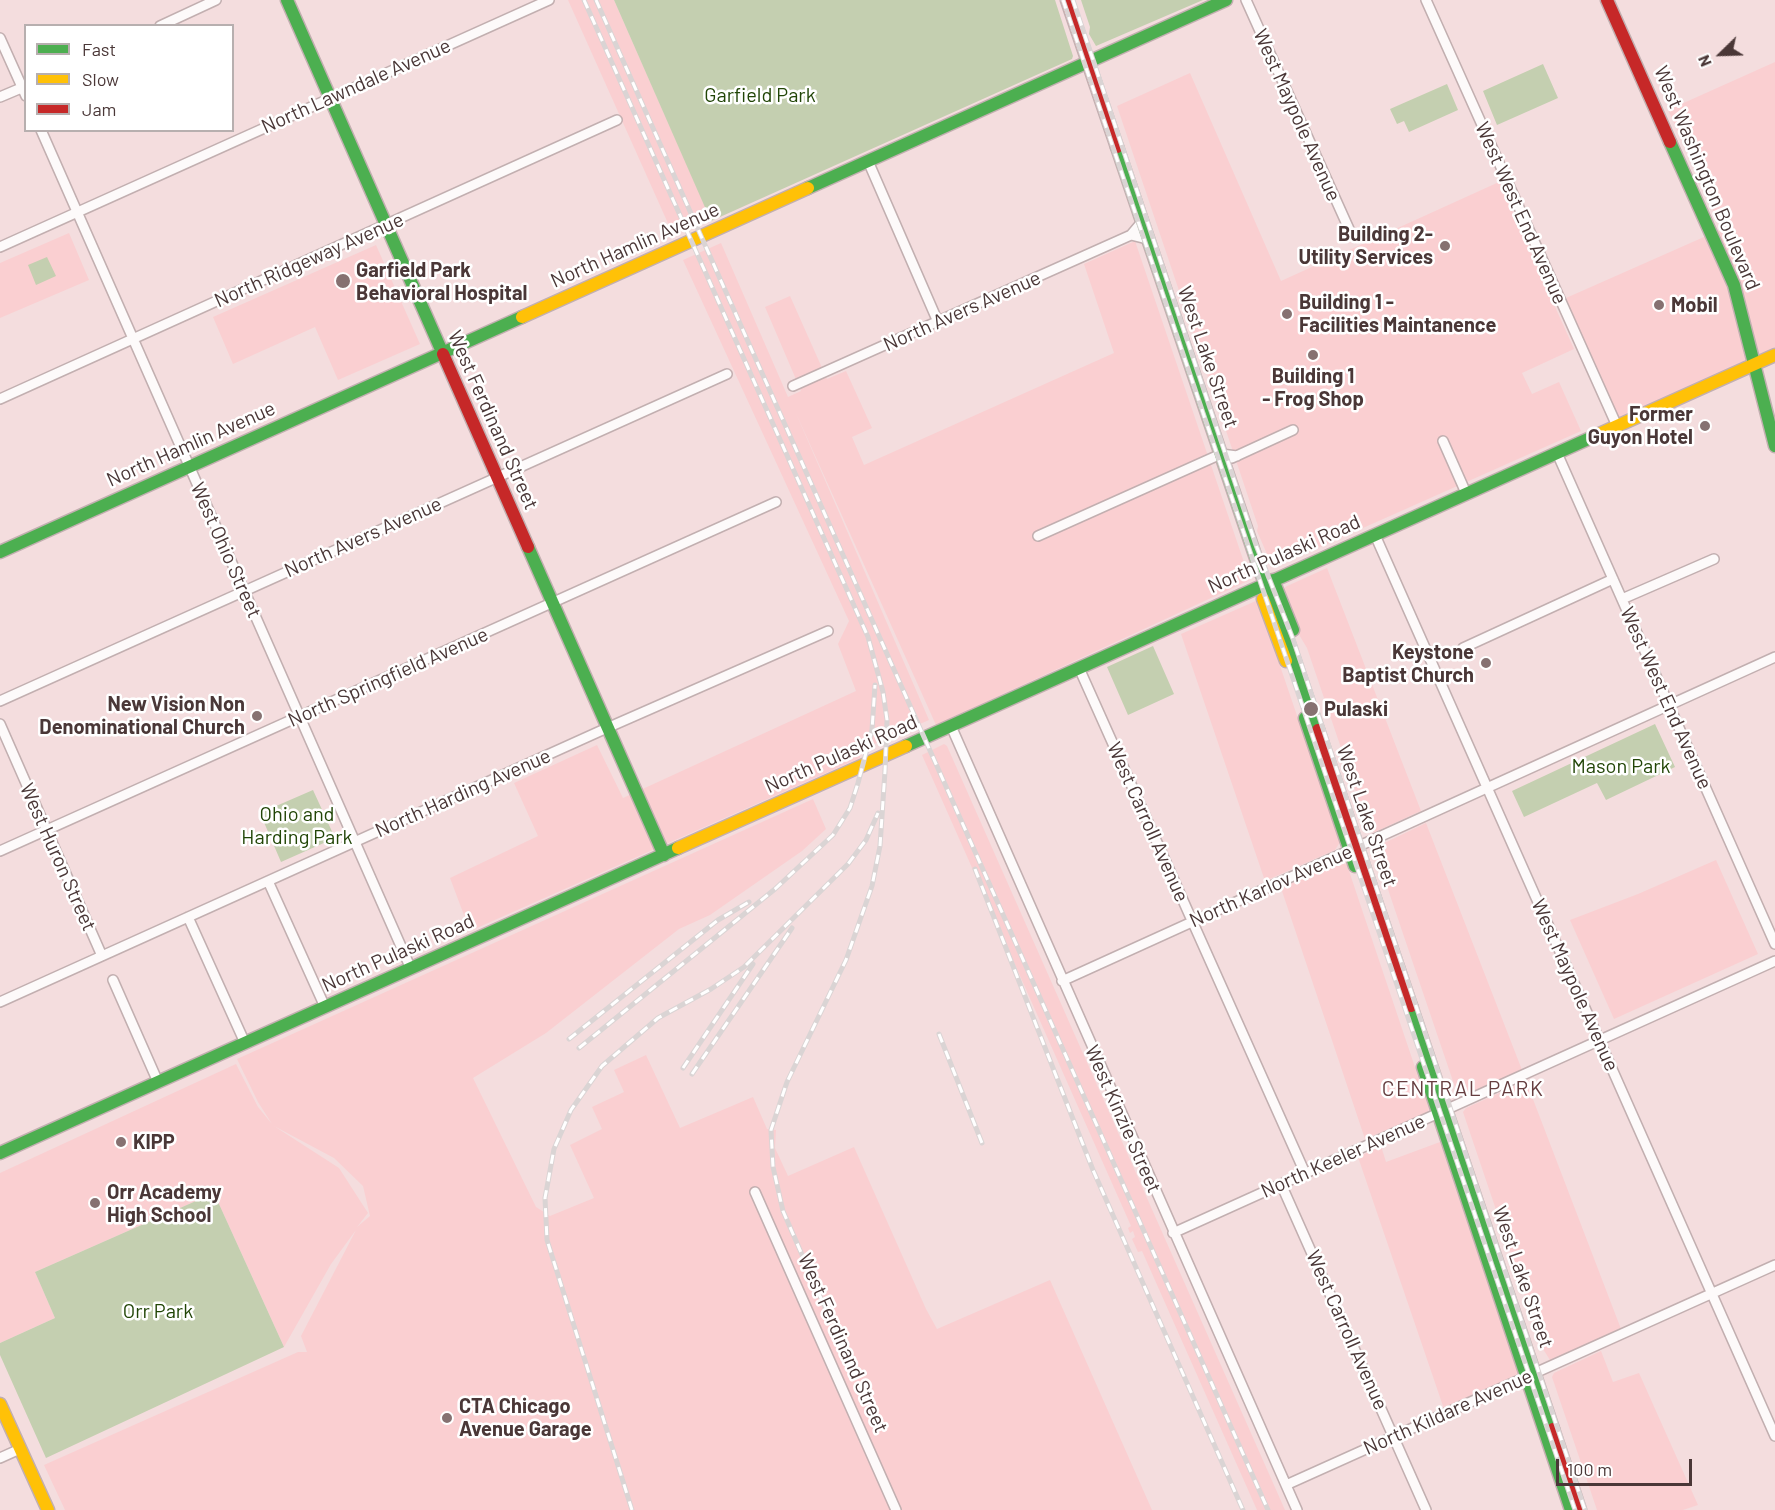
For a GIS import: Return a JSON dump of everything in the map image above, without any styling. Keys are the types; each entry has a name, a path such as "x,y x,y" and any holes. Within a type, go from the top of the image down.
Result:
{"main road":[{"name":"West Ferdinand Street","path":"287,0 664,855"},
{"name":"West Lake Street","path":"1066,0 1081,40 1082,65 1095,84 1247,531 1282,624 1580,1510"},
{"path":"1066,0 1063,8 1082,65"},
{"name":"North Hamlin Avenue","path":"0,552 1226,0"},
{"name":"West Washington Boulevard","path":"1607,0 1740,301 1775,446"},
{"path":"1081,40 1102,56"},
{"name":"North Pulaski Road","path":"0,1153 1775,355"},
{"name":"West Lake Street","path":"1534,1373 1571,1510"},
{"name":"West Lake Street","path":"1534,1373 1588,1510"},
{"path":"0,1404 48,1510"}],"street":[{"path":"164,24 214,0"},
{"name":"North Lawndale Avenue","path":"0,247 549,0"},
{"name":"West Maypole Avenue","path":"1246,0 1349,229"},
{"name":"West West End Avenue","path":"1426,0 1617,426"},
{"path":"0,38 24,90 0,97"},
{"name":"North Ridgeway Avenue","path":"0,399 617,120"},
{"name":"West Ohio Street","path":"42,132 411,969"},
{"path":"868,161 938,322"},
{"name":"North Avers Avenue","path":"793,386 1131,235 1142,222"},
{"path":"1131,235 1148,238"},
{"name":"North Avers Avenue","path":"0,701 727,374"},
{"path":"1038,536 1207,460 1237,456 1293,430"},
{"path":"1443,441 1466,493"},
{"name":"West West End Avenue","path":"1557,453 1775,944"},
{"name":"North Springfield Avenue","path":"0,851 776,502"},
{"name":"West Maypole Avenue","path":"1375,534 1712,1293 1771,1418 1775,1436"},
{"path":"1622,599 1714,559"},
{"path":"1463,648 1613,579"},
{"name":"North Harding Avenue","path":"0,1002 828,631"},
{"name":"North Karlov Avenue","path":"1062,981 1775,657"},
{"name":"West Carroll Avenue","path":"1079,668 1305,1173"},
{"name":"West Huron Street","path":"0,724 102,956"},
{"name":"West Kinzie Street","path":"951,726 1297,1510"},
{"path":"268,881 325,1007"},
{"path":"188,917 245,1043"},
{"name":"North Keeler Avenue","path":"1173,1233 1775,961"},
{"path":"113,980 158,1082"},
{"name":"West Carroll Avenue","path":"1281,1184 1426,1510"},
{"name":"West Ferdinand Street","path":"755,1192 896,1510"},
{"name":"North Kildare Avenue","path":"1286,1485 1775,1265"},
{"path":"0,1458 20,1449"}],"shaded area":[{"path":"568,0 614,0 708,213 671,230"},
{"path":"1775,62 1775,347 1619,419 1566,298 1722,229 1668,110"},
{"path":"1190,73 1281,281 1499,182 1574,349 1522,373 1532,394 1559,382 1581,431 1273,568 1257,531 1258,526 1117,106"},
{"path":"69,233 89,280 0,318 0,263"},
{"path":"1135,241 1250,580 936,725 795,411 929,720 865,748 860,752 860,758 470,931 450,878 538,836 514,783 597,745 623,798 856,691 838,644 849,621 683,260 721,243 788,397 801,391 765,307 790,296 827,379 846,371 872,428 852,437 864,465 1114,353 1084,264"},
{"name":"Garfield Park Behavioral Hospital","path":"376,245 420,344 338,380 315,327 233,364 213,317"},
{"path":"1327,568 1421,811 1375,832 1369,830 1307,648 1298,633 1283,591 1285,587"},
{"path":"1258,600 1277,650 1276,654 1340,842 1335,850 1265,881 1181,634"},
{"path":"944,744 947,746 1285,1510 1257,1510 1142,1251 1138,1252 1132,1239 1135,1237 1133,1231 1130,1233 1128,1228 1131,1226 922,755"},
{"path":"813,799 826,829 802,851 710,915 679,929 546,1033 473,1078 536,1207 550,1216 594,1198 570,1145 602,1129 592,1107 624,1092 614,1070 646,1055 680,1128 753,1097 767,1129 776,1130 775,1148 788,1176 854,1147 937,1329 1050,1280 1152,1510 65,1510 44,1465 298,1352 307,1352 301,1336 356,1230 331,1264 284,1347 214,1193 35,1272 55,1318 0,1343 0,1173 236,1064 258,1107 272,1124 258,1102 237,1059","holes":["274,1126 334,1158 363,1186 370,1216 357,1227 368,1213 339,1168"]},
{"path":"1426,823 1522,1070 1462,1097 1458,1096 1374,848"},
{"path":"1716,860 1758,954 1614,1019 1570,920"},
{"path":"1339,862 1347,865 1429,1109 1427,1113 1365,1139 1281,888"},
{"path":"1526,1081 1621,1329 1550,1360 1543,1349 1463,1112 1466,1108"},
{"path":"1440,1142 1518,1374 1444,1409 1358,1157 1381,1146 1386,1162"},
{"path":"1601,1351 1613,1382 1639,1373 1698,1505 1683,1510 1597,1510 1552,1377 1554,1373"}],"green space":[{"name":"Garfield Park","path":"614,0 1055,0 1073,56 1072,59 711,221"},
{"path":"1081,0 1203,0 1096,46 1089,34 1090,27"},
{"path":"1543,64 1558,98 1497,125 1483,91"},
{"path":"1447,84 1458,110 1409,132 1404,121 1397,124 1390,109"},
{"path":"47,257 56,276 36,285 28,265"},
{"path":"1153,646 1174,694 1128,715 1107,667"},
{"name":"Mason Park","path":"1655,724 1675,767 1606,800 1597,783 1524,817 1512,791"},
{"name":"Ohio and Harding Park","path":"313,790 335,838 281,862 260,813"},
{"name":"Orr Park","path":"214,1193 284,1347 46,1458 0,1355 0,1343 55,1318 35,1272"}],"railway":[{"path":"584,0 868,637 883,692 887,720 885,771 880,846 872,886 846,960 787,1082 771,1130 773,1167 783,1211 830,1319"},
{"path":"596,0 1268,1510"},
{"path":"1063,0 1575,1510"},
{"path":"1073,0 1256,545 1293,639 1585,1510"},
{"path":"579,1048 775,889 833,835 850,808 858,783 872,730 875,685"},
{"path":"632,1510 547,1240 545,1198 554,1149 571,1110 602,1066 658,1018 711,989 744,967 848,864 866,840 878,813"},
{"path":"975,869 1093,1170 1243,1510"},
{"path":"569,1039 718,920 749,902"},
{"path":"692,1074 792,928"},
{"path":"683,1068 753,964"},
{"path":"939,1034 982,1143"}],"traffic: fast":[{"path":"287,0 443,354"},
{"path":"808,188 1226,0"},
{"path":"1670,142 1734,285 1775,446"},
{"path":"1117,147 1261,573 1289,644 1318,730"},
{"path":"0,552 522,317"},
{"path":"906,746 1597,435"},
{"path":"528,547 664,855"},
{"path":"1273,580 1293,630"},
{"path":"1305,718 1355,866"},
{"path":"0,1153 678,848"},
{"path":"1411,1006 1553,1429"},
{"path":"1423,1067 1571,1510"}],"traffic: slow":[{"path":"522,317 808,188"},
{"path":"1597,435 1775,355"},
{"path":"1263,599 1286,661"},
{"path":"678,848 906,746"},
{"path":"0,1404 48,1510"}],"traffic: jam":[{"path":"1067,0 1117,147"},
{"path":"1607,0 1670,142"},
{"path":"443,354 528,547"},
{"path":"1318,730 1411,1006"},
{"path":"1553,1429 1580,1510"}],"place":[{"name":"Building 2- Utility Services","path":"1445,246"},
{"name":"Garfield Park Behavioral Hospital","path":"343,281"},
{"name":"Mobil","path":"1659,305"},
{"name":"Building 1 - Facilities Maintanence","path":"1287,314"},
{"name":"Building 1 - Frog Shop","path":"1313,355"},
{"name":"Former Guyon Hotel","path":"1705,426"},
{"name":"Keystone Baptist Church","path":"1486,663"},
{"name":"Pulaski","path":"1311,709"},
{"name":"New Vision Non Denominational Church","path":"257,716"},
{"name":"KIPP","path":"121,1142"},
{"name":"Orr Academy High School","path":"95,1203"},
{"name":"CTA Chicago Avenue Garage","path":"447,1418"}],"district":[{"name":"CENTRAL PARK","path":"1463,1089"}]}
